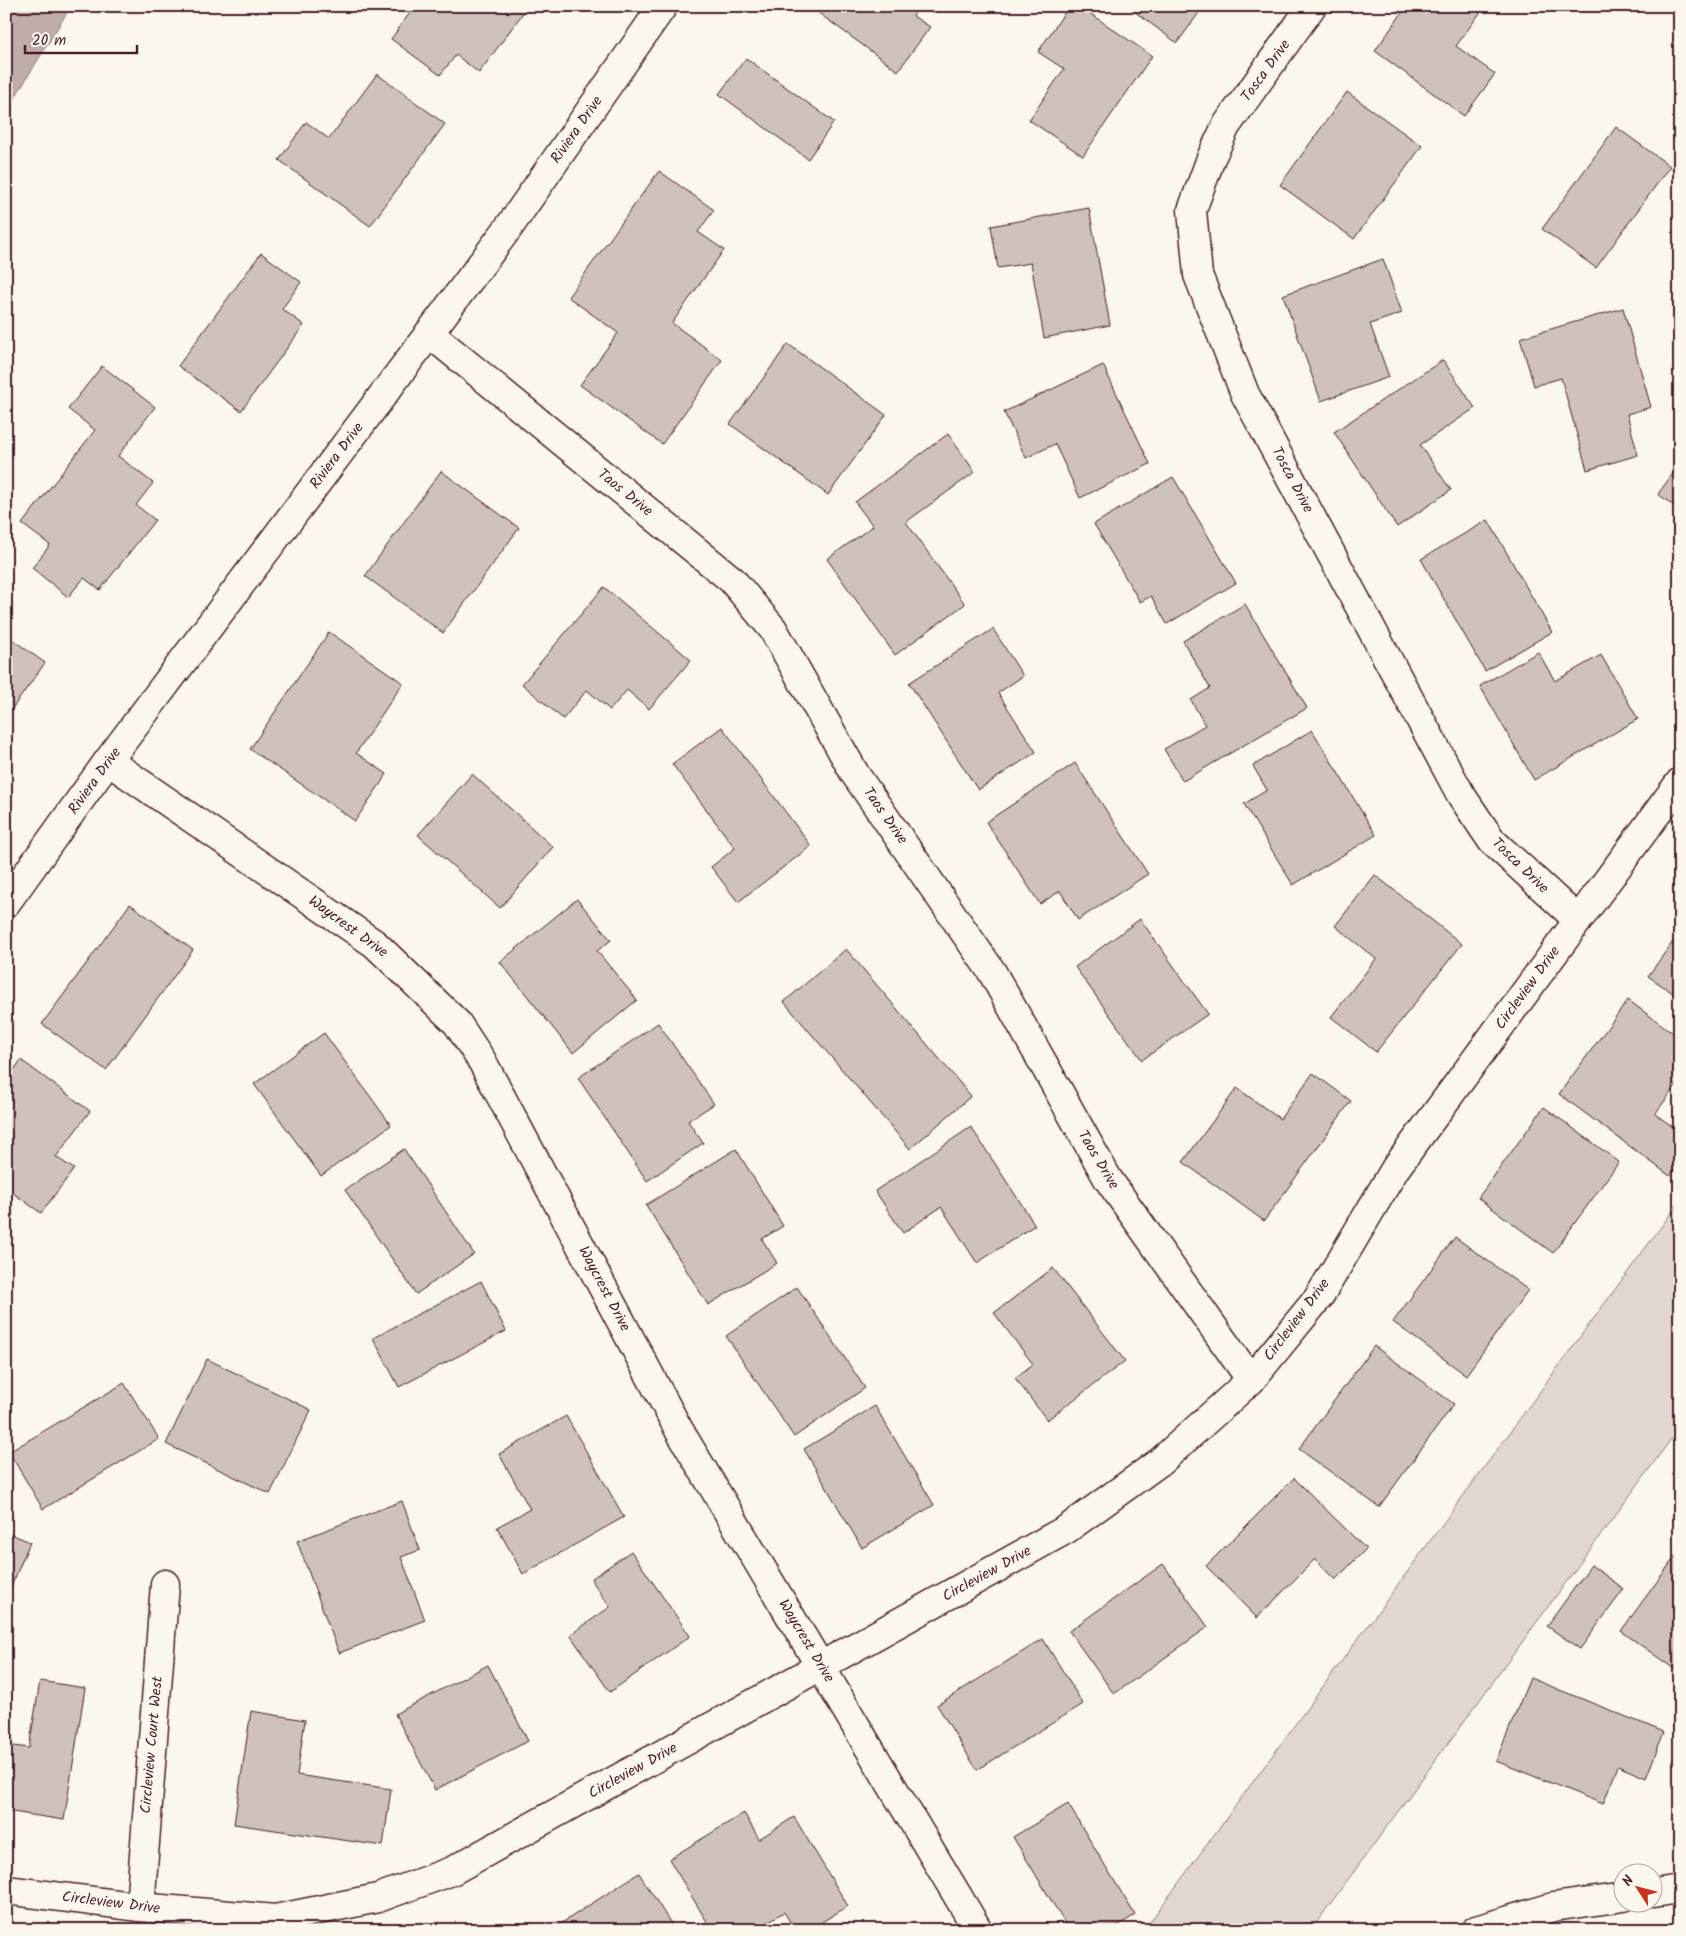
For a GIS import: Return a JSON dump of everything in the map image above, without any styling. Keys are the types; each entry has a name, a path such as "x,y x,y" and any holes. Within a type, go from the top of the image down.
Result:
{"street":[{"name":"Riviera Drive","path":"6,903 108,761 509,226 663,6"},
{"name":"Tosca Drive","path":"1312,6 1226,126 1211,158 1192,210 1198,276 1245,394 1461,795 1492,841 1578,920"},
{"name":"Taos Drive","path":"430,333 732,580 773,629 855,774 992,972 1108,1179 1251,1380"},
{"name":"Waycrest Drive","path":"108,761 375,944 457,1024 482,1062 679,1430 978,1930"},
{"name":"Circleview Drive","path":"6,1890 140,1907 275,1919 378,1898 452,1871 1067,1529 1161,1461 1251,1380 1319,1297 1395,1169 1680,782"},
{"name":"Circleview Court West","path":"140,1907 165,1584"},
{"path":"1664,1891 1680,1889"},
{"path":"1476,1930 1553,1907 1614,1898"}],"shaded area":[{"path":"6,6 71,6 6,112"},
{"path":"1680,1201 1680,1427 1311,1930 1144,1930"}],"building":[{"path":"415,6 528,6 479,73 456,55 440,75 391,39"},
{"path":"809,6 920,6 913,16 930,27 898,71"},
{"path":"1069,6 1079,6 1152,56 1083,156 1029,120 1064,69 1038,52"},
{"path":"1127,6 1204,6 1177,43"},
{"path":"1407,6 1485,6 1456,46 1495,74 1464,116 1375,51"},
{"path":"746,58 834,122 808,159 719,94"},
{"path":"377,74 445,124 370,226 279,160 306,122 329,139"},
{"path":"1347,92 1422,146 1354,239 1280,185"},
{"path":"1616,127 1670,166 1596,268 1542,229"},
{"path":"659,171 714,210 698,232 724,250 672,323 722,360 662,444 580,385 618,333 568,297"},
{"path":"1089,208 1110,325 1044,338 1031,263 998,268 991,226"},
{"path":"261,253 301,282 282,309 304,325 241,411 178,366"},
{"path":"1383,259 1402,313 1370,324 1389,377 1321,401 1283,295"},
{"path":"1623,308 1651,407 1627,414 1638,455 1587,470 1561,378 1534,386 1520,338"},
{"path":"788,344 886,415 828,495 730,424"},
{"path":"1443,360 1475,408 1420,445 1451,490 1397,527 1334,432"},
{"path":"1103,365 1150,464 1080,498 1055,444 1026,458 1004,412"},
{"path":"102,366 155,407 118,456 153,483 136,505 155,520 100,590 84,578 68,597 32,568 50,545 22,524 95,430 68,409"},
{"path":"948,434 975,472 906,522 965,604 895,655 827,559 873,526 855,502"},
{"path":"1680,464 1680,510 1658,494"},
{"path":"441,471 519,528 443,633 365,576"},
{"path":"1173,477 1236,583 1167,624 1151,596 1140,602 1094,524"},
{"path":"1488,520 1552,632 1485,671 1421,559"},
{"path":"604,587 691,660 649,709 627,690 610,710 587,690 563,719 522,684"},
{"path":"1245,604 1307,708 1183,781 1164,749 1205,725 1191,700 1210,688 1183,641"},
{"path":"993,629 1023,676 998,693 1036,752 978,790 909,683"},
{"path":"329,632 403,683 356,753 387,774 355,821 250,749"},
{"path":"6,635 45,663 6,717"},
{"path":"1538,652 1555,681 1601,655 1638,719 1534,780 1480,686"},
{"path":"722,727 811,846 738,902 711,867 735,848 672,764"},
{"path":"1312,730 1376,835 1293,885 1244,804 1267,790 1253,766"},
{"path":"1075,763 1148,874 1078,920 1060,891 1040,904 986,822"},
{"path":"472,774 553,847 500,908 418,835"},
{"path":"1375,875 1462,944 1376,1052 1331,1017 1376,959 1335,926"},
{"path":"577,899 611,940 597,951 637,1000 573,1053 500,962"},
{"path":"130,904 193,950 106,1070 42,1024"},
{"path":"1140,919 1208,1014 1142,1060 1075,967"},
{"path":"1680,932 1680,998 1648,976"},
{"path":"846,949 971,1096 910,1149 784,1002"},
{"path":"1628,1000 1680,1038 1680,1080 1655,1114 1680,1132 1680,1163 1670,1176 1559,1094"},
{"path":"658,1023 714,1104 688,1121 703,1143 647,1181 578,1078"},
{"path":"324,1033 391,1125 321,1176 254,1084"},
{"path":"21,1060 90,1111 56,1157 74,1169 41,1213 6,1188 6,1081"},
{"path":"1313,1073 1351,1101 1264,1221 1183,1162 1237,1088 1280,1119"},
{"path":"1544,1107 1619,1162 1553,1253 1478,1198"},
{"path":"971,1127 1035,1225 977,1263 941,1207 903,1233 875,1191"},
{"path":"404,1149 474,1254 416,1294 345,1190"},
{"path":"736,1149 783,1226 762,1239 777,1263 708,1305 646,1205"},
{"path":"1455,1237 1528,1290 1466,1375 1393,1322"},
{"path":"1053,1268 1125,1361 1047,1420 1015,1378 1033,1364 994,1313"},
{"path":"481,1281 506,1331 399,1387 373,1338"},
{"path":"797,1287 865,1388 794,1437 726,1336"},
{"path":"1374,1346 1454,1404 1379,1507 1299,1449"},
{"path":"207,1359 311,1410 270,1494 166,1444"},
{"path":"124,1383 159,1439 43,1509 9,1452"},
{"path":"875,1406 934,1505 862,1548 804,1449"},
{"path":"566,1416 624,1517 523,1574 497,1527 530,1509 499,1454"},
{"path":"1294,1478 1366,1549 1335,1580 1315,1559 1257,1618 1206,1566"},
{"path":"402,1501 420,1550 401,1557 425,1620 339,1653 297,1541"},
{"path":"6,1532 30,1542 6,1599"},
{"path":"1680,1550 1680,1668 1677,1671 1621,1631"},
{"path":"631,1551 690,1636 610,1692 570,1635 610,1607 591,1579"},
{"path":"1163,1564 1208,1627 1114,1694 1069,1631"},
{"path":"1591,1565 1624,1589 1580,1649 1547,1626"},
{"path":"1043,1639 1083,1704 977,1770 937,1705"},
{"path":"488,1665 528,1741 435,1790 395,1714"},
{"path":"1530,1678 1664,1732 1646,1778 1618,1766 1603,1804 1496,1761"},
{"path":"40,1681 85,1688 64,1820 6,1811 6,1745 29,1748"},
{"path":"251,1711 305,1720 297,1775 391,1789 383,1846 234,1824"},
{"path":"1068,1804 1135,1915 1111,1930 1069,1930 1013,1837"},
{"path":"744,1813 759,1839 794,1817 848,1906 809,1930 795,1930 784,1912 754,1930 712,1930 669,1859"},
{"path":"639,1873 675,1930 551,1930"}]}
